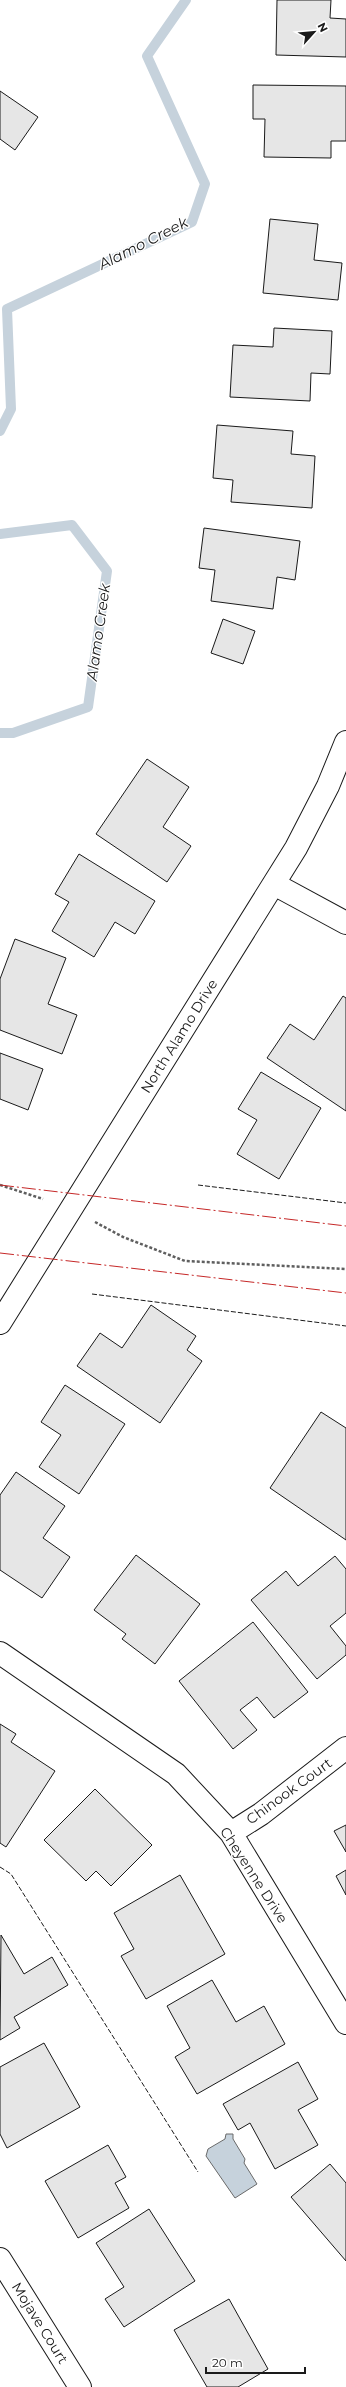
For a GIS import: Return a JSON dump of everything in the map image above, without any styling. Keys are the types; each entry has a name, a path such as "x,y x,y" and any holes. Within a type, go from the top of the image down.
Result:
{"street":[{"name":"North Alamo Drive","path":"0,1323 296,848 328,786 346,742"},
{"path":"274,884 346,923"},
{"name":"Cheyenne Drive","path":"0,1653 176,1774 231,1833 346,2023"},
{"name":"Chinook Court","path":"231,1833 267,1809 346,1748"},
{"name":"Mojave Court","path":"0,2259 80,2387"}],"path":[{"path":"0,1185 72,1208 123,1237 185,1261 346,1269"}],"shaded area":[{"path":"226,2134 233,2134 233,2139 245,2159 244,2163 257,2184 235,2198 206,2156 208,2149 225,2139"}],"building":[{"path":"277,0 331,0 330,18 346,19 346,57 276,55"},
{"path":"253,85 346,86 346,141 331,141 331,158 264,157 265,119 253,119"},
{"path":"0,91 38,117 15,150 0,139"},
{"path":"270,219 318,224 314,260 342,263 338,300 263,293"},
{"path":"274,328 332,331 330,374 311,373 310,401 230,397 233,345 273,347"},
{"path":"217,425 293,431 291,454 315,456 312,508 231,502 233,480 213,478"},
{"path":"204,528 300,541 295,580 277,577 273,609 211,601 215,570 199,568"},
{"path":"223,619 255,631 243,664 211,653"},
{"path":"147,759 189,787 163,827 191,846 167,882 96,834"},
{"path":"79,854 155,901 135,934 115,922 94,957 52,931 69,902 55,894"},
{"path":"15,939 66,958 48,1004 77,1015 62,1054 0,1030 0,979"},
{"path":"343,996 346,998 346,1111 267,1058 290,1024 314,1040"},
{"path":"0,1053 43,1069 28,1110 0,1099"},
{"path":"261,1072 321,1108 279,1179 237,1154 257,1120 238,1109"},
{"path":"151,1305 196,1336 187,1350 202,1361 160,1423 77,1366 100,1333 122,1348"},
{"path":"65,1385 125,1424 79,1494 39,1467 61,1435 41,1422"},
{"path":"321,1412 346,1428 346,1540 270,1488"},
{"path":"16,1472 65,1506 43,1538 70,1557 42,1598 0,1570 0,1495"},
{"path":"136,1555 200,1604 155,1664 122,1639 126,1634 94,1610"},
{"path":"335,1556 346,1569 346,1613 330,1626 346,1646 346,1655 317,1679 251,1600 286,1571 298,1586"},
{"path":"253,1622 308,1692 274,1718 257,1697 240,1710 257,1730 233,1749 179,1681"},
{"path":"0,1724 16,1734 11,1742 55,1771 6,1847 0,1843"},
{"path":"95,1789 152,1845 111,1886 96,1871 86,1881 44,1840"},
{"path":"346,1825 346,1852 334,1831"},
{"path":"346,1870 346,1895 336,1876"},
{"path":"180,1875 225,1954 146,1999 121,1956 134,1949 114,1913"},
{"path":"1,1935 24,1974 52,1957 68,1985 14,2017 20,2028 0,2040"},
{"path":"212,1980 236,2022 264,2006 285,2044 197,2094 175,2057 190,2048 167,2006"},
{"path":"44,2043 80,2107 7,2148 0,2134 0,2067"},
{"path":"298,2062 318,2099 298,2110 318,2145 275,2169 250,2123 238,2130 223,2104"},
{"path":"108,2145 126,2177 115,2183 129,2208 78,2238 45,2181"},
{"path":"330,2164 346,2183 346,2261 291,2197"},
{"path":"149,2209 195,2281 124,2327 105,2299 124,2287 96,2243"},
{"path":"229,2299 268,2369 238,2387 207,2387 174,2330"}],"waterway":[{"name":"Alamo Creek","path":"0,431 11,409 7,309 192,222 205,184 147,56 186,0"},
{"name":"Alamo Creek","path":"0,534 72,525 107,571 88,707 13,733 0,733"}],"fence":[{"path":"198,1185 346,1203"},
{"path":"92,1294 346,1326"},
{"path":"0,1867 11,1874 198,2172"}],"power":[{"path":"0,1185 346,1226"},
{"path":"0,1253 346,1293"}]}
